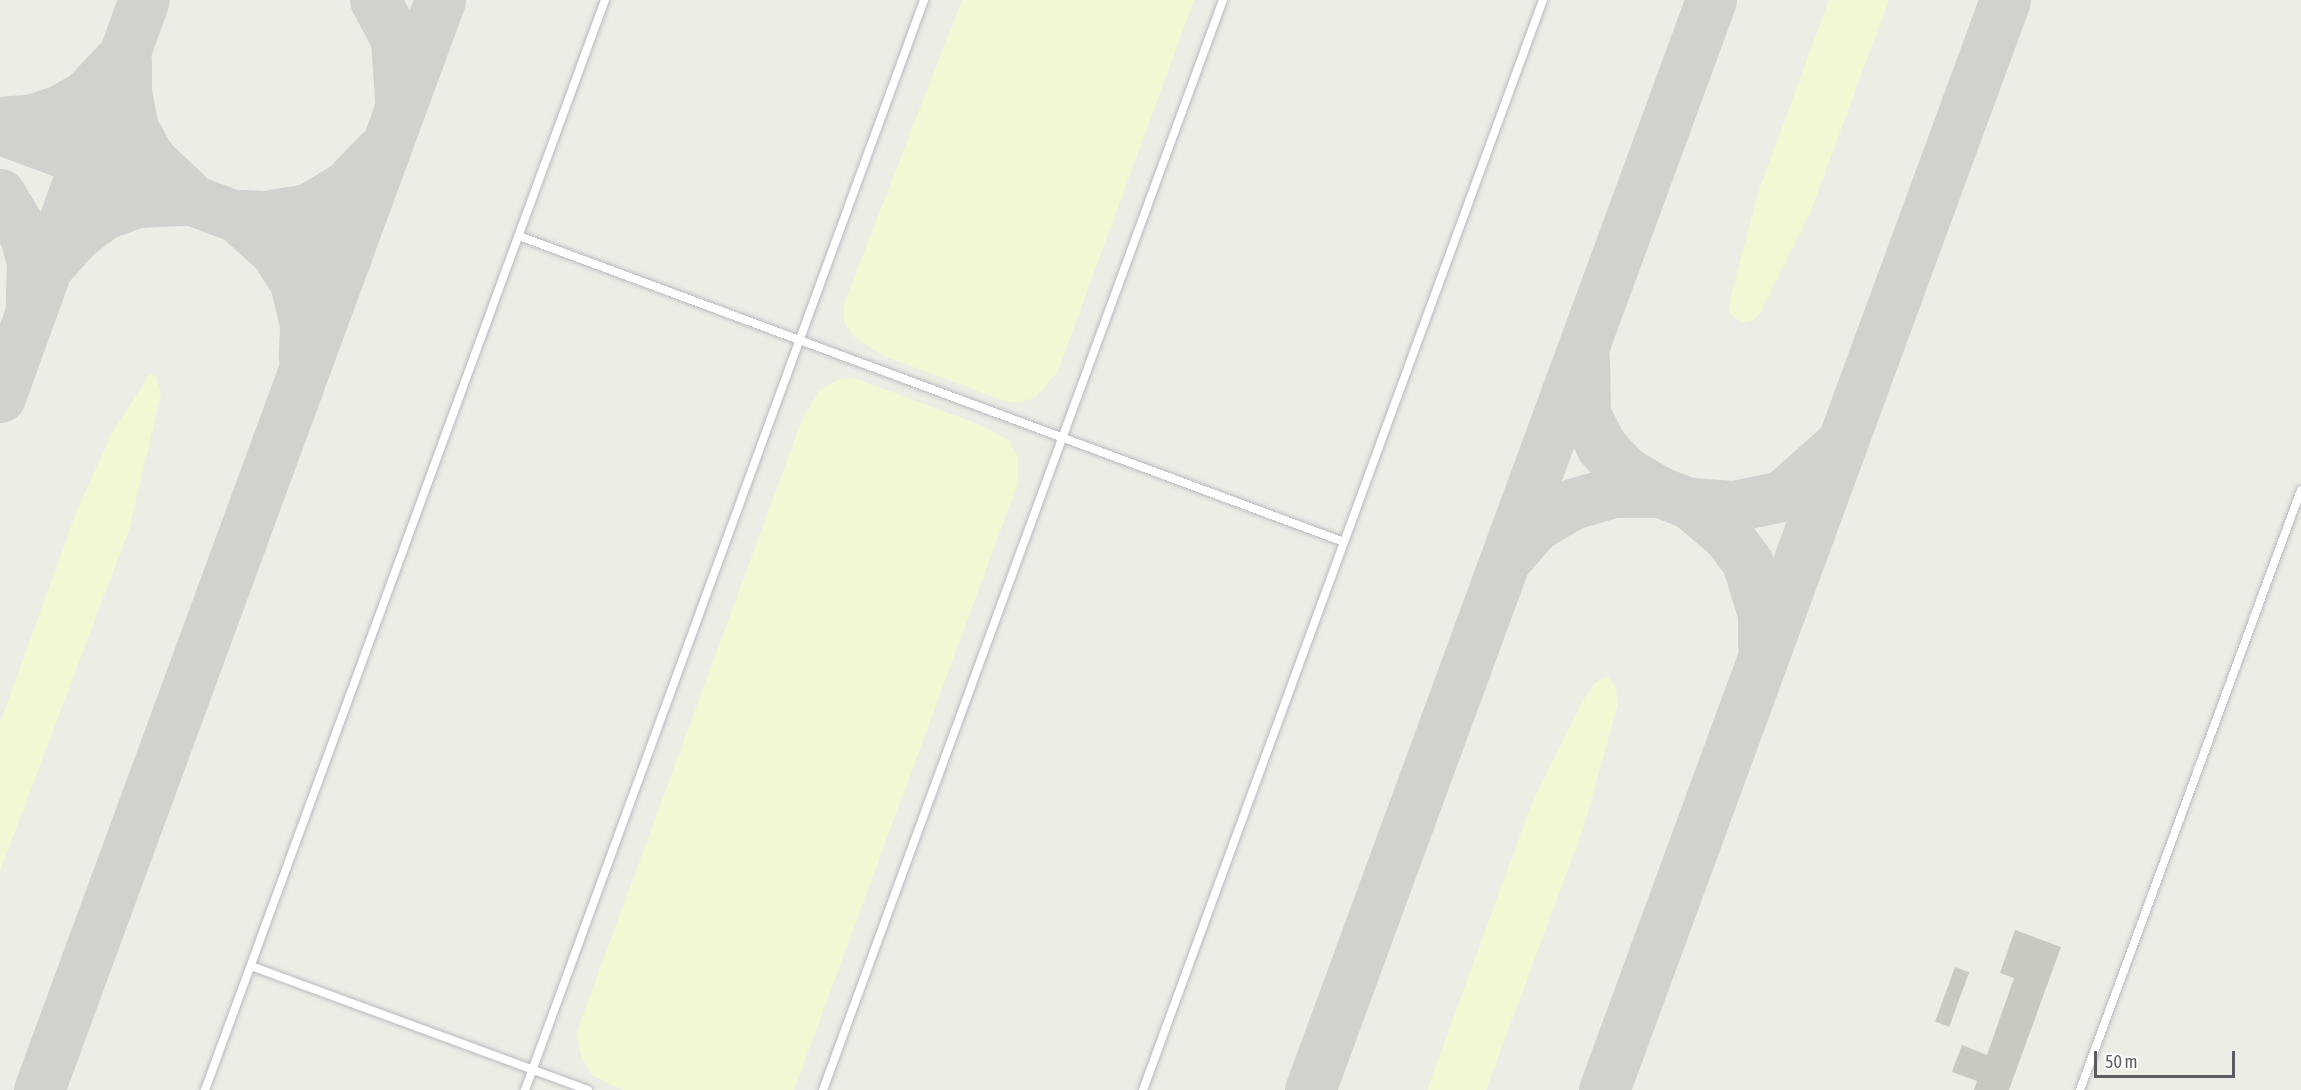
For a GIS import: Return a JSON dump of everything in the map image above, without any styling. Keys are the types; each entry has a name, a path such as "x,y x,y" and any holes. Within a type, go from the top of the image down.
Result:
{"lane":[{"path":"205,1090 605,0"},
{"path":"525,1090 924,0"},
{"path":"823,1090 1223,0"},
{"path":"1143,1090 1543,0"},
{"path":"519,236 1344,542"},
{"path":"2080,1090 2301,490"},
{"path":"251,966 588,1090"}],"sand":[{"path":"962,0 1194,0 1058,371 1036,397 1020,403 1007,402 884,356 854,337 844,322 844,304"},
{"path":"1829,0 1889,0 1810,213 1760,313 1754,320 1743,323 1729,313 1730,300 1758,193"},
{"path":"150,374 156,376 161,394 129,530 0,871 0,723 77,510 112,433"},
{"path":"854,378 983,426 1008,440 1018,457 1018,483 794,1090 623,1090 593,1076 582,1058 576,1034 802,420 819,391 838,380"},
{"path":"1607,676 1616,687 1618,704 1584,826 1486,1090 1427,1090 1532,803 1584,699 1594,684"}],"building":[{"path":"2015,930 2061,947 2009,1090 1974,1090 1977,1081 1952,1072 1962,1045 1987,1055 2014,978 2000,973"},
{"path":"1955,967 1969,972 1949,1027 1935,1022"}],"taxiway":[{"path":"0,397 144,0"},
{"path":"375,0 396,39 400,100"},
{"path":"39,1090 440,0"},
{"path":"1310,1090 1711,0"},
{"path":"1604,1090 2005,0"},
{"path":"0,122 33,119 60,110 86,95 118,61"},
{"path":"126,61 126,92 133,129 151,160 187,194"},
{"path":"0,129 346,257"},
{"path":"244,215 265,216 308,209 346,186 380,151"},
{"path":"0,194 25,236 32,263 31,300"},
{"path":"52,262 76,235 104,214 137,202 182,200"},
{"path":"244,223 275,251 295,282 305,324 304,357"},
{"path":"1584,358 1585,414 1601,446 1624,471 1660,492 1689,503 1734,506 1782,496 1838,446"},
{"path":"1510,555 1535,526 1572,504 1613,492 1660,492"},
{"path":"1689,503 1727,535 1747,562 1763,614 1763,646"}]}
